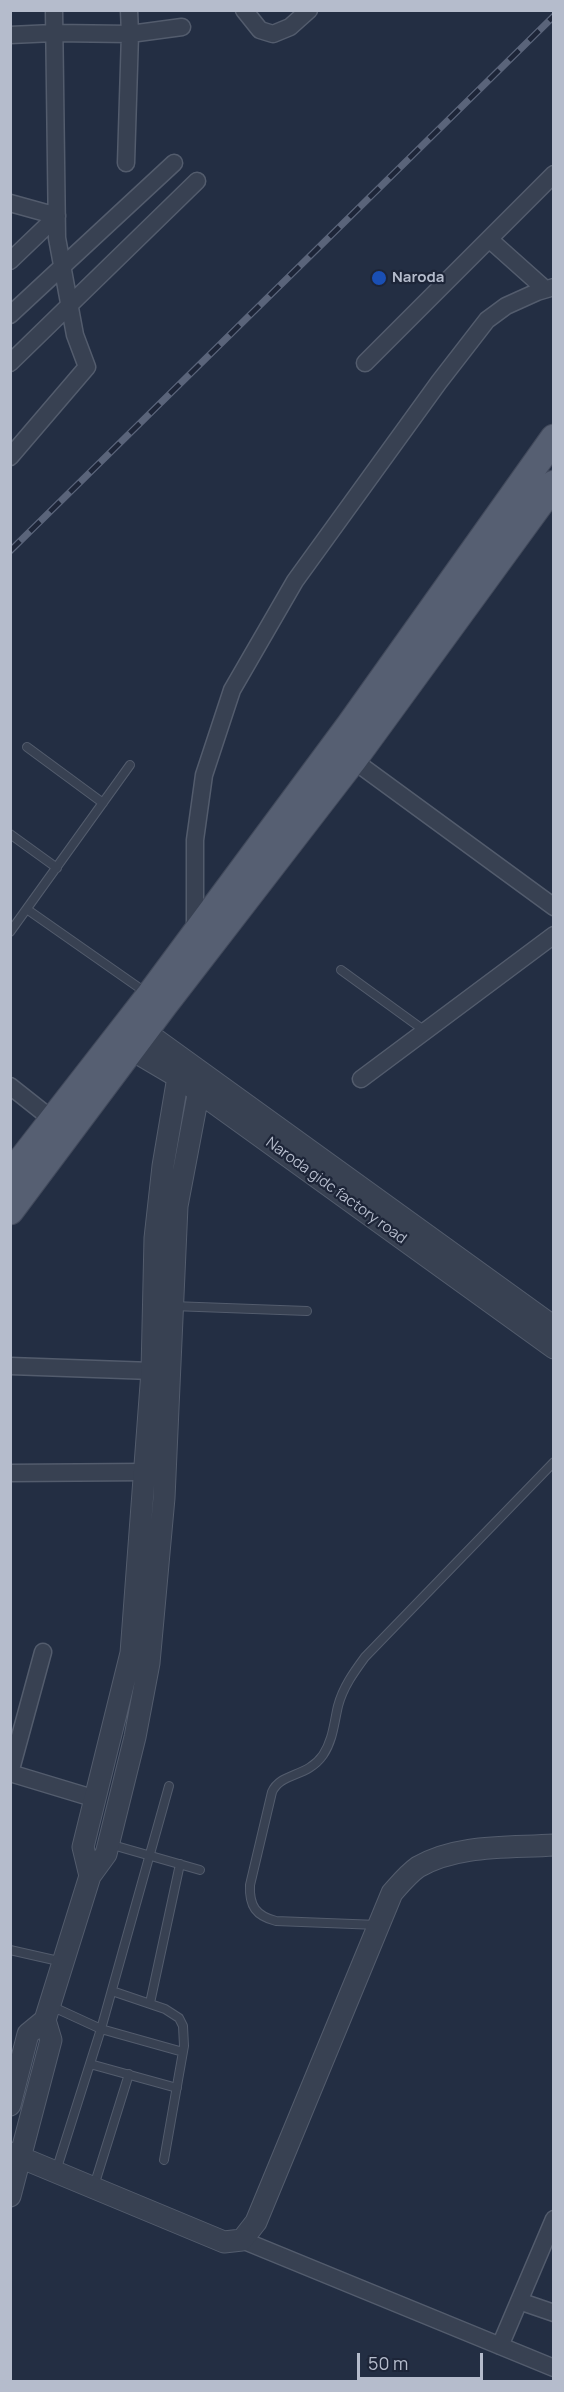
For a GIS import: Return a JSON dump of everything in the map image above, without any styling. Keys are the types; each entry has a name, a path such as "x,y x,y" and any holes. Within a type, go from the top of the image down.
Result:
{"main road":[{"path":"157,1000 195,934 350,725 554,438"},
{"path":"10,1211 130,1036 353,760 554,484"},
{"path":"10,1175 53,1120 130,1036"}],"street":[{"path":"10,457 87,367 75,335 57,238 54,10"},
{"path":"126,163 129,10"},
{"path":"244,10 260,30 273,34 290,27 309,10"},
{"path":"10,35 130,34 182,27"},
{"path":"10,315 174,163"},
{"path":"365,363 554,174"},
{"path":"10,363 196,181"},
{"path":"12,206 57,216"},
{"path":"10,261 57,216"},
{"path":"195,934 195,840 204,775 232,690 295,581 487,320 506,306 549,288 489,239"},
{"path":"353,760 554,907"},
{"path":"361,1079 554,935"},
{"name":"Naroda gidc factory road","path":"130,1036 554,1327"},
{"path":"90,1876 83,1847 131,1653 152,1371 158,1202 181,1069"},
{"path":"10,2105 28,2034 47,2013 90,1876 106,1854 135,1737 149,1663 164,1497 177,1206 200,1082"},
{"name":"Naroda gidc factory road","path":"200,1082 554,1348"},
{"path":"10,1086 53,1120"},
{"path":"10,1366 152,1371"},
{"path":"10,1473 145,1472"},
{"path":"43,1652 10,1773 96,1799"},
{"path":"242,2240 256,2222 392,1893 406,1877 441,1856 470,1851 554,1845"},
{"path":"10,2196 15,2155 51,2040 47,2013"},
{"path":"15,2155 224,2242 242,2240 554,2368"},
{"path":"500,2346 554,2219"},
{"path":"519,2301 554,2313"}],"lane":[{"path":"27,747 102,804"},
{"path":"10,932 28,910 129,765"},
{"path":"10,834 57,868"},
{"path":"28,910 157,1000"},
{"path":"341,970 425,1031"},
{"path":"172,1306 307,1311"},
{"path":"378,1925 276,1921 257,1913 249,1897 250,1886 272,1792 280,1781 308,1770 324,1754 330,1741 343,1692 365,1657 554,1462"},
{"path":"56,2171 101,2029 169,1786"},
{"path":"109,1844 200,1870"},
{"path":"150,2003 180,1864"},
{"path":"10,1950 63,1962"},
{"path":"112,1991 165,2008 179,2018 184,2037 183,2052 164,2160"},
{"path":"47,2013 183,2052"},
{"path":"90,2064 177,2088"},
{"path":"94,2187 129,2074"}],"railway":[{"path":"10,551 554,16"}],"place":[{"name":"Naroda","path":"379,278"}]}
